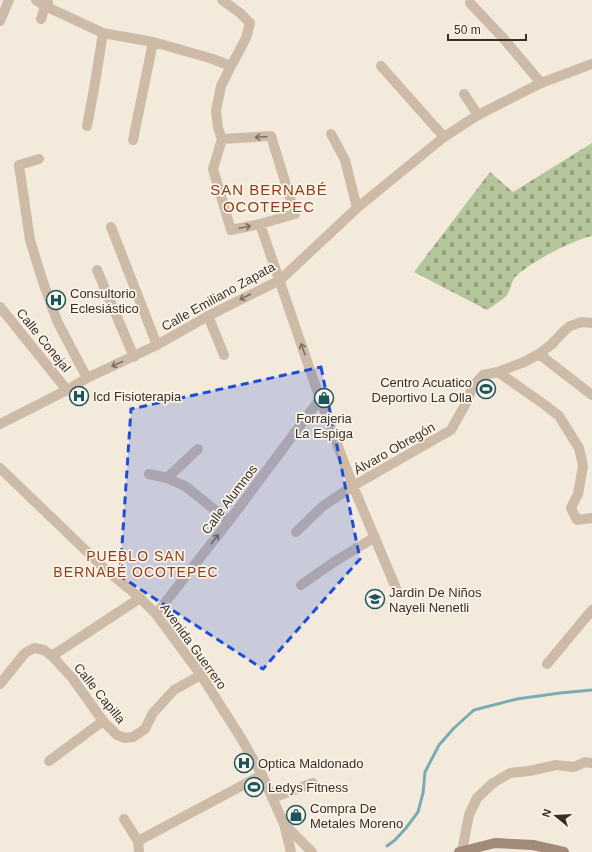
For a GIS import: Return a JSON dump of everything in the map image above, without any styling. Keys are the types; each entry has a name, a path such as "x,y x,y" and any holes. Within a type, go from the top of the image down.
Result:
{"main road":[{"path":"460,851 495,843 533,845 564,852"}],"street":[{"path":"0,21 9,0"},
{"path":"36,0 47,3 103,33 153,42 210,58 230,66"},
{"path":"222,0 240,13 250,23 246,38 230,66 221,86 216,111 218,128 222,139 213,169 231,230 260,224 295,214 272,136 222,139"},
{"path":"470,2 541,83"},
{"path":"41,19 47,3"},
{"path":"87,126 103,33"},
{"path":"133,140 153,42"},
{"name":"Calle Emiliano Zapata","path":"0,424 88,378 134,357 208,316 280,280 357,208 444,137 478,116 541,83 592,64"},
{"path":"381,66 444,137"},
{"path":"464,94 478,116"},
{"path":"331,134 345,160 357,208"},
{"path":"39,159 18,165 30,240 57,321 88,378"},
{"path":"260,224 320,399 353,486 398,593"},
{"path":"111,227 157,345"},
{"path":"97,270 134,357"},
{"name":"Calle Conejal","path":"0,307 67,390"},
{"path":"208,316 224,354"},
{"name":"Álvaro Obregón","path":"296,532 323,506 353,486 451,430 465,405 473,386 483,375 498,372 524,362 539,354 552,344 570,326 582,322 592,323"},
{"path":"539,354 592,395"},
{"path":"498,372 559,416 579,448 583,466 578,494 571,508 577,520 592,518"},
{"name":"Calle Alumnos","path":"156,614 229,521 320,399"},
{"path":"167,478 198,449"},
{"name":"Avenida Guerrero","path":"0,468 104,568 140,598 156,614 201,675 241,738 262,775 284,824 312,852"},
{"path":"149,474 167,478 184,486 229,521"},
{"path":"301,585 334,562 375,537"},
{"path":"0,684 25,653 34,648 44,650 52,656 140,598"},
{"path":"547,664 592,610"},
{"name":"Calle Capilla","path":"52,656 73,679 103,721 117,735 126,738 133,737 145,729 153,713 174,690 201,675"},
{"path":"50,760 103,721"},
{"path":"460,851 469,815 477,798 493,782 510,773 556,766 574,767 586,762 592,763"},
{"path":"138,841 262,775"},
{"path":"272,798 313,782"},
{"path":"124,819 138,841 140,852"},
{"path":"284,824 291,852"}],"highlighted area":[{"path":"321,367 360,559 263,669 120,576 131,409"}],"green space":[{"path":"592,143 592,236 573,242 523,270 514,278 507,295 487,310 414,272 490,172 513,192"}],"waterway":[{"path":"387,846 406,828 418,812 423,793 425,772 439,745 454,728 474,710 517,699 592,690"}],"place":[{"name":"Consultorio Eclesiástico","path":"56,300"},
{"name":"Centro Acuatico Deportivo La Olla","path":"486,389"},
{"name":"Icd Fisioterapia","path":"79,396"},
{"name":"Forrajeria La Espiga","path":"324,398"},
{"name":"Jardin De Niños Nayeli Nenetli","path":"375,599"},
{"name":"Optica Maldonado","path":"244,763"},
{"name":"Ledys Fitness","path":"254,787"},
{"name":"Compra De Metales Moreno","path":"296,815"}],"district":[{"name":"SAN BERNABÉ OCOTEPEC","path":"269,198"},
{"name":"PUEBLO SAN BERNABÉ OCOTEPEC","path":"136,564"}]}
